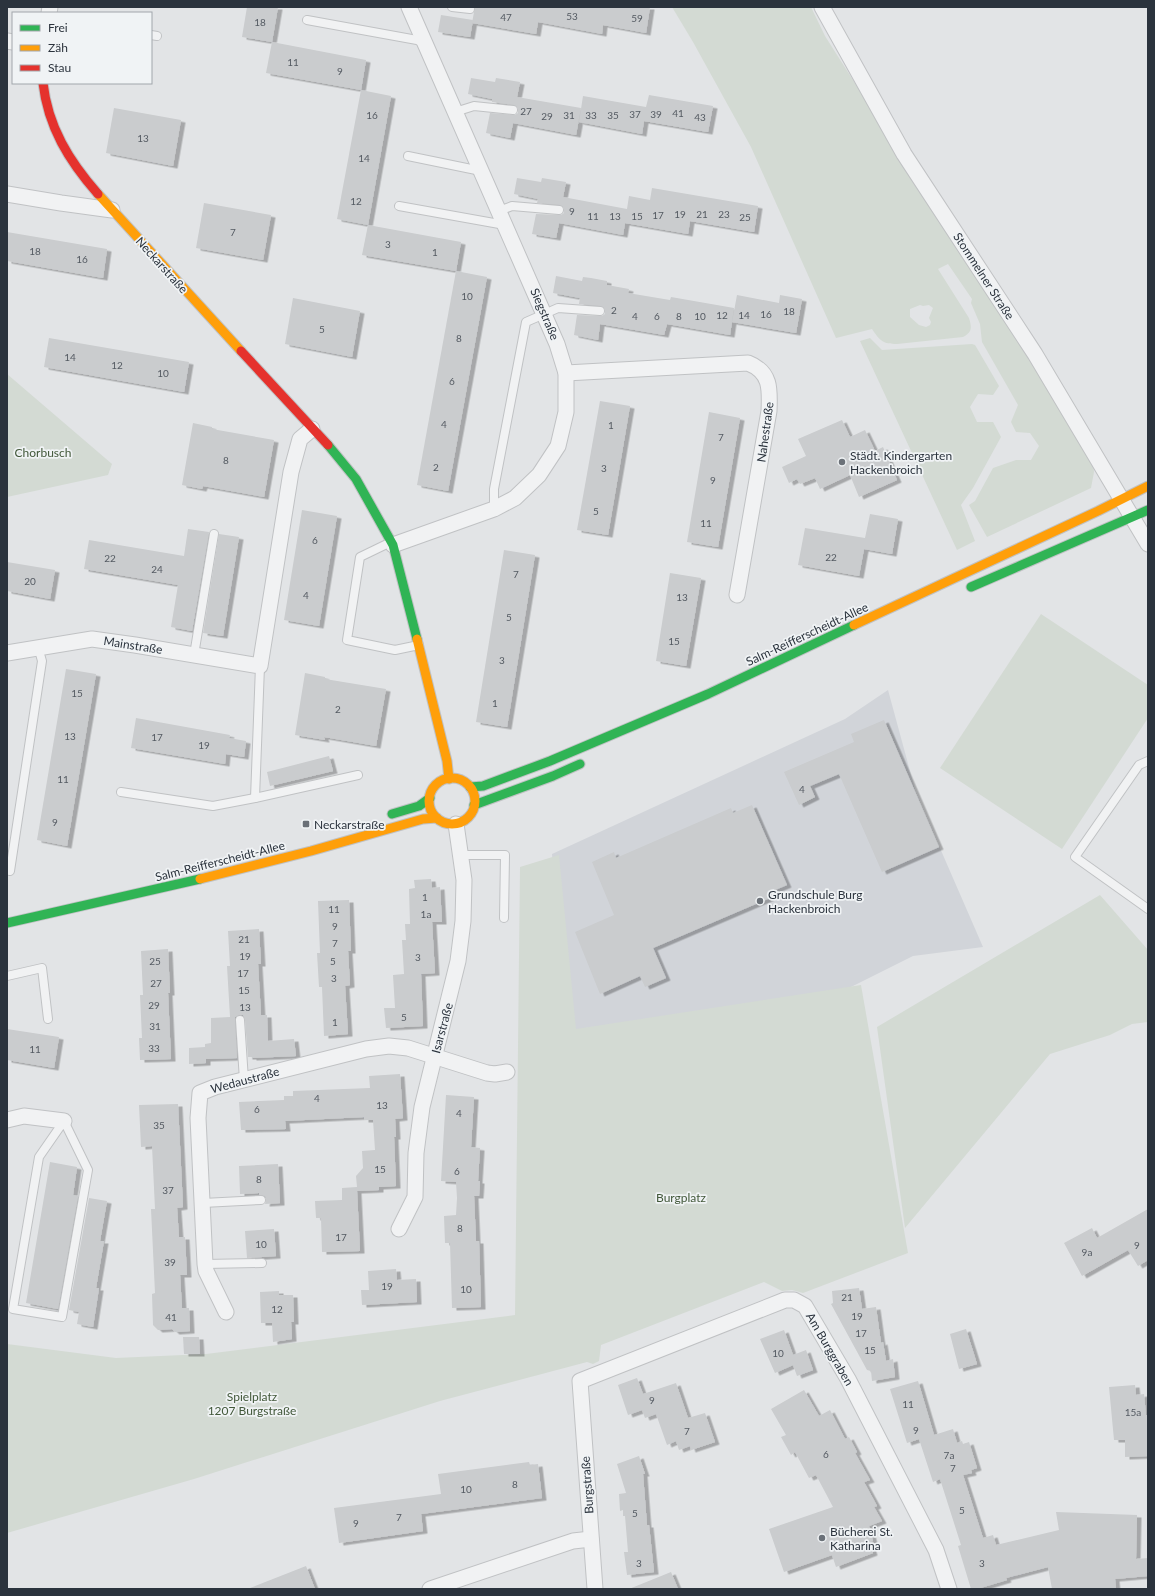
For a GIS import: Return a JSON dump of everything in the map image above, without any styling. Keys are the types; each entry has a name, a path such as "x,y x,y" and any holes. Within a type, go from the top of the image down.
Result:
{"street":[{"name":"Stommelner Straße","path":"822,7 904,154 1035,354 1148,544"},
{"name":"Siegstraße","path":"392,543 494,509 515,498 539,475 558,446 566,412 566,373 557,344 500,211 424,43 412,8"},
{"name":"Neckarstraße","path":"43,84 46,102 60,143 82,177 312,428 356,479 392,543 419,645 447,761 449,779"},
{"path":"7,194 61,204 112,210"},
{"name":"Nahestraße","path":"566,373 748,363 756,366 763,372 770,391 769,411 737,594"},
{"path":"260,666 291,472 300,439 312,428"},
{"name":"Salm-Reifferscheidt-Allee","path":"470,787 483,786 550,761 708,694 1098,511 1148,486"},
{"path":"961,592 1148,510"},
{"name":"Mainstraße","path":"7,653 92,639 260,666"},
{"path":"474,805 553,776 589,760"},
{"path":"457,779 470,787 475,799 472,812 468,817 456,824 449,824 442,822 432,812 430,798 432,791 436,785 442,781 457,779"},
{"path":"385,816 418,806 430,798"},
{"name":"Salm-Reifferscheidt-Allee","path":"7,923 171,886 311,851 423,819 437,818"},
{"name":"Isarstraße","path":"399,1229 415,1197 416,1153 422,1107 451,991 463,921 464,880 456,824"},
{"name":"Wedaustraße","path":"226,1312 206,1271 205,1264 198,1118 200,1093 244,1080 366,1049 389,1046 408,1048 487,1073 495,1074 507,1072"},
{"path":"7,1120 24,1116 64,1121"},
{"name":"Am Burggraben","path":"580,1381 785,1300 794,1300 806,1306 848,1379 936,1550 949,1589"},
{"name":"Burgstraße","path":"580,1381 595,1589"},
{"path":"430,1589 573,1540 591,1539"}],"lane":[{"path":"452,7 470,9"},
{"path":"308,20 417,40 424,43"},
{"path":"455,112 474,106 513,110"},
{"path":"408,156 481,171"},
{"path":"399,206 506,226"},
{"path":"500,211 512,206 559,210"},
{"path":"494,509 494,489 526,322 558,308 600,311"},
{"path":"194,655 214,534"},
{"path":"392,543 360,557 347,640 395,650 419,645"},
{"path":"10,871 42,661 38,647"},
{"path":"255,798 260,666"},
{"path":"1148,761 1139,765 1074,857 1148,909"},
{"path":"121,792 214,806 358,775"},
{"path":"461,855 506,855 504,918"},
{"path":"7,976 42,968 48,1019"},
{"path":"240,1020 244,1080"},
{"path":"64,1121 88,1170 62,1317 13,1309 39,1157 64,1121"},
{"path":"203,1202 261,1200"},
{"path":"205,1264 262,1263"}],"shaded area":[{"name":"Grundschule Burg Hackenbroich","path":"888,690 916,793 983,947 913,956 849,988 568,1049 552,854 845,719"}],"green space":[{"path":"672,7 811,7 825,36 1016,337 1093,462 1094,472 1091,488 987,537 969,505 975,501 993,468 1016,460 1031,460 1039,446 1030,433 1016,432 1011,422 1018,405 982,342 980,324 971,303 972,299 948,264 938,269 969,318 971,324 970,331 963,337 892,344 882,341 872,329 836,338 751,147","holes":["920,305 929,305 933,308 929,318 931,322 930,325 926,327 919,325 910,317 910,309"]},
{"path":"870,338 882,350 975,345 999,386 993,395 978,394 970,407 977,422 993,422 1001,437 973,488 961,505 975,541 957,550 860,341"},
{"name":"Chorbusch","path":"7,374 112,464 108,475 7,497"},
{"path":"1041,614 1148,685 1148,718 1062,849 940,768"},
{"path":"559,855 576,1029 861,985 908,1253 803,1293 792,1290 782,1291 764,1282 601,1345 599,1361 593,1364 587,1362 440,1401 194,1479 7,1533 7,1344 116,1358 206,1354 515,1315 520,867"},
{"path":"1100,895 1148,950 1148,1022 1132,1024 1110,1035 1050,1054 905,1228 877,1027"}],"building":[{"path":"247,7 278,7 272,42 242,37"},
{"path":"475,7 650,7 646,33 603,25 602,34 538,22 536,34 472,23"},
{"path":"441,15 473,20 470,37 438,32"},
{"path":"272,42 366,60 361,90 266,73"},
{"path":"471,78 495,82 496,78 520,82 517,97 581,108 576,135 513,123 510,138 486,133 490,113 515,115 518,113 518,108 514,105 492,102 492,99 468,94"},
{"path":"361,90 391,96 368,225 337,219"},
{"path":"649,95 713,106 708,132 644,121 642,134 579,122 583,96 646,107"},
{"path":"114,108 181,120 173,166 106,153"},
{"path":"517,178 541,182 542,178 566,182 563,197 627,209 629,196 650,200 652,188 758,206 754,232 690,221 688,234 625,223 623,235 559,223 556,238 532,234 536,214 561,215 564,213 564,208 560,205 537,203 538,199 514,194"},
{"path":"204,203 271,215 263,260 196,248"},
{"path":"368,225 461,242 456,271 362,255"},
{"path":"7,232 107,249 103,278 7,261"},
{"path":"456,271 487,277 448,491 417,485"},
{"path":"556,276 582,281 583,277 591,278 607,281 607,285 629,289 628,293 670,300 671,297 734,308 730,335 667,324 664,335 600,324 598,340 574,335 577,315 602,316 605,314 605,309 600,306 579,304 580,298 553,293"},
{"path":"737,295 779,303 780,295 802,299 796,333 732,322"},
{"path":"293,298 360,311 352,357 285,344"},
{"path":"49,338 189,362 184,392 44,367"},
{"path":"600,401 630,406 608,535 577,530"},
{"path":"709,412 740,418 718,547 687,542"},
{"name":"Städt. Kindergarten Hackenbroich","path":"842,420 850,437 865,430 875,451 883,447 897,480 859,497 850,475 820,489 815,478 800,484 797,479 789,483 782,467 806,456 798,439"},
{"path":"193,423 212,427 212,429 274,440 264,497 203,486 202,489 182,485"},
{"path":"302,510 337,516 319,626 284,620"},
{"path":"870,514 898,519 892,554 864,549 859,576 798,565 805,528 865,538"},
{"path":"188,529 209,532 192,631 171,627 178,585 84,569 89,540 184,556"},
{"path":"219,534 239,537 223,636 203,633"},
{"path":"504,550 535,555 507,727 476,722"},
{"path":"7,562 55,570 50,599 7,591"},
{"path":"670,573 701,578 686,666 656,661"},
{"path":"66,669 96,674 67,846 37,840"},
{"path":"305,673 325,677 325,679 386,689 376,746 324,737 325,740 295,735"},
{"path":"136,718 230,735 229,738 246,741 244,757 226,754 225,764 131,748"},
{"path":"884,720 939,847 882,872 839,774 810,786 815,797 799,805 784,772 854,742 851,734"},
{"path":"329,756 333,771 270,786 267,772"},
{"path":"752,805 787,885 768,893 770,898 653,948 666,978 645,987 640,976 600,994 575,932 614,915 592,862 614,852 616,858 731,808 733,813"},
{"path":"431,879 432,888 440,887 442,922 432,922 435,973 421,974 423,1026 386,1028 384,1008 395,1008 393,975 404,974 402,940 406,940 405,924 410,924 409,889 415,888 414,880"},
{"path":"349,900 351,951 348,951 350,985 345,986 348,1034 324,1036 322,987 319,987 317,953 320,953 318,901"},
{"path":"259,929 261,964 258,964 261,1015 267,1015 268,1041 294,1039 296,1056 248,1057 245,1020 243,1015 239,1015 235,1017 237,1058 206,1059 206,1063 189,1064 189,1048 205,1047 205,1044 211,1043 211,1018 230,1017 227,966 230,966 228,931"},
{"path":"168,949 171,1059 140,1060 139,1038 142,1038 140,995 143,995 141,951"},
{"path":"7,1029 59,1037 54,1068 7,1060"},
{"path":"400,1074 403,1118 395,1119 396,1137 394,1137 396,1186 379,1187 379,1190 357,1191 360,1251 322,1252 321,1218 316,1218 315,1201 342,1200 342,1188 357,1187 356,1176 363,1168 362,1151 375,1150 373,1120 364,1120 364,1117 285,1121 286,1129 241,1130 239,1102 284,1100 284,1096 293,1096 293,1091 370,1088 369,1076"},
{"path":"446,1095 474,1097 471,1147 480,1148 478,1181 480,1181 479,1196 474,1196 476,1241 479,1241 481,1307 452,1308 450,1243 445,1243 444,1216 456,1215 457,1198 456,1182 441,1181"},
{"path":"178,1104 183,1207 177,1208 179,1237 185,1237 187,1275 180,1275 182,1308 189,1308 190,1331 175,1332 172,1329 158,1330 153,1325 152,1294 155,1293 151,1209 155,1209 152,1146 141,1147 139,1105"},
{"path":"50,1162 77,1167 73,1195 78,1196 58,1309 26,1303"},
{"path":"278,1164 280,1203 265,1204 266,1197 259,1195 259,1193 240,1194 239,1166"},
{"path":"89,1198 107,1201 100,1241 104,1241 96,1288 99,1288 93,1327 77,1324 79,1312 69,1310"},
{"path":"1148,1209 1148,1260 1138,1266 1128,1250 1082,1276 1064,1243 1092,1228 1097,1238"},
{"path":"274,1229 276,1256 247,1258 245,1231"},
{"path":"396,1269 397,1280 416,1279 417,1302 362,1305 361,1290 369,1290 368,1271"},
{"path":"859,1288 862,1309 876,1307 881,1343 883,1342 886,1361 893,1359 895,1377 872,1381 871,1371 867,1370 831,1304 833,1303 832,1291"},
{"path":"279,1291 279,1295 293,1295 294,1322 291,1322 292,1339 273,1342 272,1323 261,1323 260,1292"},
{"path":"966,1329 977,1364 959,1369 950,1334"},
{"path":"784,1330 793,1355 806,1350 813,1370 797,1376 793,1365 775,1373 760,1339"},
{"path":"183,1337 199,1337 200,1354 184,1354"},
{"path":"637,1378 643,1394 676,1383 688,1418 705,1413 715,1442 691,1450 690,1446 679,1450 676,1441 667,1445 656,1414 645,1418 642,1410 628,1415 618,1385"},
{"path":"918,1381 934,1435 953,1429 957,1443 962,1441 963,1444 969,1442 977,1468 971,1470 972,1473 963,1475 983,1538 993,1535 996,1545 1059,1530 1056,1512 1137,1515 1136,1559 1148,1558 1148,1576 1115,1579 1116,1589 1052,1589 1048,1567 1006,1578 1007,1580 977,1589 971,1589 958,1546 961,1545 940,1479 933,1482 919,1439 907,1443 890,1389"},
{"path":"1135,1385 1136,1395 1144,1394 1146,1415 1148,1415 1148,1456 1125,1457 1125,1440 1114,1440 1109,1387"},
{"path":"804,1390 819,1416 830,1410 845,1439 849,1437 857,1452 855,1453 870,1480 864,1482 877,1506 874,1507 882,1521 869,1526 873,1541 870,1542 873,1553 836,1567 832,1555 784,1572 769,1529 833,1507 816,1475 809,1478 795,1452 791,1455 781,1437 786,1435 771,1409"},
{"path":"639,1456 645,1474 643,1474 647,1525 649,1525 654,1572 627,1575 624,1552 628,1552 625,1516 623,1516 623,1510 620,1511 619,1494 626,1493 617,1464"},
{"path":"529,1462 530,1465 538,1464 542,1498 421,1514 423,1531 339,1543 334,1508 441,1494 438,1474"},
{"path":"306,1566 315,1589 250,1589 250,1588"},
{"path":"671,1572 678,1589 629,1589"}],"traffic: fast":[{"path":"328,445 356,479 393,545 417,639"},
{"path":"971,587 1148,510"},
{"path":"470,787 483,786 550,761 708,694 854,625"},
{"path":"474,805 553,776 580,764"},
{"path":"392,814 419,806 430,798"},
{"path":"7,923 200,879"}],"traffic: slow":[{"path":"98,194 241,351"},
{"path":"854,625 1098,511 1148,486"},
{"path":"417,639 447,761 449,779"},
{"path":"452,778 465,782 471,788 475,801 471,814 465,820 452,824 439,820 433,814 429,801 433,788 439,782 452,778"},
{"path":"200,879 311,851 423,819 437,818"}],"traffic: jam":[{"path":"43,84 55,129 69,156 98,194"},
{"path":"241,351 328,445"}],"place":[{"name":"Städt. Kindergarten Hackenbroich","path":"842,462"},
{"name":"Neckarstraße","path":"306,824"},
{"name":"Grundschule Burg Hackenbroich","path":"760,901"},
{"name":"Bücherei St. Katharina","path":"822,1538"}],"park label":[{"name":"Burgplatz","path":"681,1197"},
{"name":"Spielplatz 1207 Burgstraße","path":"252,1403"}]}
